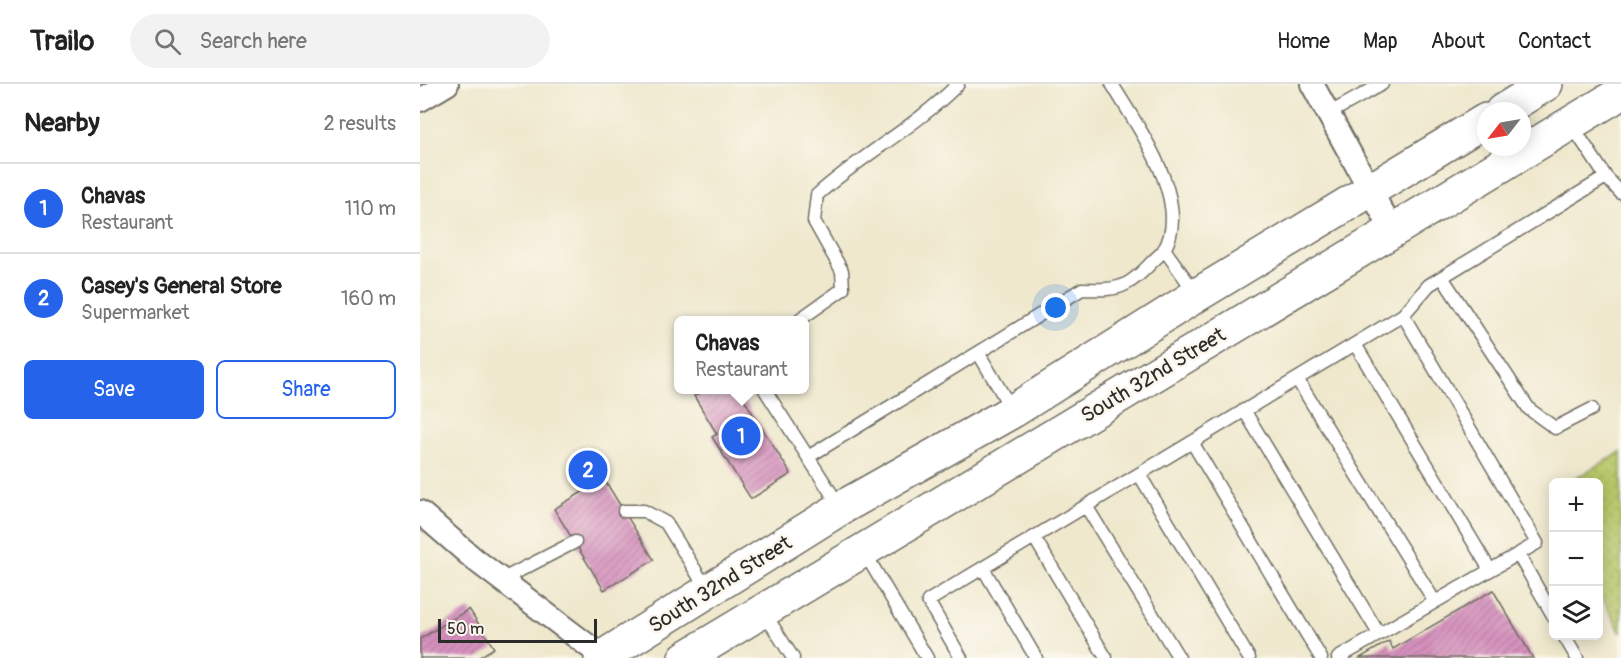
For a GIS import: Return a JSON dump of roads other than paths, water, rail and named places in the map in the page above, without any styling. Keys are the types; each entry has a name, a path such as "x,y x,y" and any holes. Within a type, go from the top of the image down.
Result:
{"highway":[{"path":"1517,102 1546,84"},
{"name":"South 32nd Street","path":"685,658 1621,93"},
{"name":"South 32nd Street","path":"602,657 841,508 1013,411 1197,295 1477,125"}],"street":[{"path":"420,100 447,84"},
{"path":"1312,84 1392,230"},
{"path":"420,512 602,657"}],"lane":[{"path":"806,316 843,289 842,272 814,221 817,195 841,173 937,106 958,84"},
{"path":"808,457 1082,289 1117,290 1140,275 1164,249 1172,225 1169,199 1160,166 1112,84"},
{"path":"1328,114 1382,84"},
{"path":"1570,123 1606,177 1621,193"},
{"path":"961,658 928,601 1403,315 1429,285 1606,177"},
{"path":"1164,249 1197,295"},
{"path":"1442,277 1529,409 1555,428 1592,409"},
{"path":"1338,658 1537,543 1403,315"},
{"path":"1355,344 1490,570"},
{"path":"979,354 1013,411"},
{"path":"1297,379 1435,602"},
{"path":"768,394 841,508"},
{"path":"1244,410 1379,634"},
{"path":"1192,442 1321,658"},
{"path":"1139,474 1249,658"},
{"path":"1086,506 1179,658"},
{"path":"624,511 644,511 666,523 708,593"},
{"path":"1034,537 1106,658"},
{"path":"503,579 575,542"},
{"path":"863,549 927,658"},
{"path":"1518,554 1549,608"},
{"path":"983,568 1036,658"},
{"path":"763,611 792,658"},
{"path":"1566,640 1576,658"}],"place":[{"name":"Chavas","path":"741,436"},
{"name":"Casey's General Store","path":"588,470"}]}
